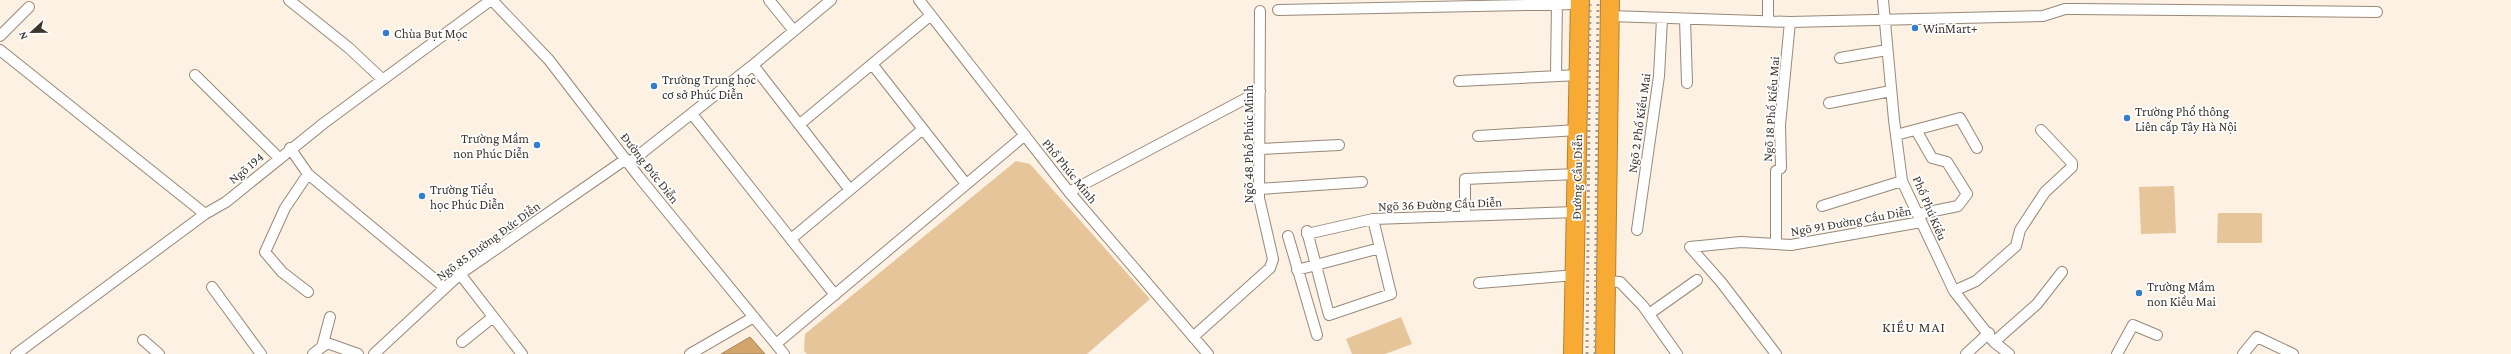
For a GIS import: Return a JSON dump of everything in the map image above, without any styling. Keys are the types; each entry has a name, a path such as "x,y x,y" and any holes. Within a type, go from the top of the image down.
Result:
{"highway":[{"name":"Đường Cầu Diễn","path":"1573,354 1576,276 1580,2"},
{"path":"1605,354 1610,8"},
{"path":"1577,167 1607,161"}],"street":[{"path":"289,0 348,48 382,80"},
{"name":"Ngõ 194","path":"16,354 205,214 226,202 278,157 491,0"},
{"name":"Đường Đức Diễn","path":"491,0 549,60 627,161 784,354"},
{"path":"769,0 794,31"},
{"name":"Ngõ 85 Đường Đức Diễn","path":"374,354 444,287 460,274 627,161 692,114 831,0"},
{"name":"Phố Phúc Minh","path":"919,0 1069,192 1208,354"},
{"path":"1768,0 1768,20"},
{"name":"Phố Phú Kiều","path":"1882,0 1902,181 1954,291 1992,337 2009,354"},
{"path":"1556,76 1557,2"},
{"path":"1278,10 1580,2"},
{"path":"1610,8 1662,19 1768,20 1790,22 1884,21 2044,16 2065,5 2377,12"},
{"path":"0,36 29,7"},
{"name":"Ngõ 48 Phố Phúc Minh","path":"1193,337 1270,268 1273,259 1264,227 1259,188 1260,11"},
{"path":"800,124 931,15"},
{"name":"Ngõ 2 Phố Kiều Mai","path":"1637,230 1659,76 1662,19"},
{"path":"1685,20 1687,83"},
{"name":"Ngõ 18 Phố Kiều Mai","path":"1776,244 1774,186 1776,171 1781,168 1780,125 1790,22"},
{"path":"0,50 205,214"},
{"path":"1840,58 1887,50"},
{"path":"872,64 966,184"},
{"path":"753,65 850,190"},
{"path":"195,75 278,157"},
{"path":"1460,81 1579,75"},
{"path":"1069,192 1260,91"},
{"path":"1829,103 1891,91"},
{"path":"692,114 835,295"},
{"path":"1896,135 1960,118 1977,148"},
{"path":"791,239 924,129"},
{"path":"1478,136 1578,130"},
{"name":"Ngõ 91 Đường Cầu Diễn","path":"1776,354 1721,282 1690,247 1741,242 1791,245 1920,218 1958,206 1967,194 1947,162 1932,158 1916,130"},
{"path":"1954,291 1976,281 2016,246 2020,230 2045,192 2072,167 2072,163 2041,130"},
{"path":"776,344 1025,135"},
{"path":"1260,149 1339,145"},
{"path":"290,148 308,174 444,287"},
{"path":"1465,216 1465,179 1577,167"},
{"path":"308,174 285,208 265,252 282,272 308,292"},
{"path":"1822,206 1902,181"},
{"path":"1259,188 1362,182"},
{"name":"Ngõ 36 Đường Cầu Diễn","path":"1315,265 1307,232 1373,219 1576,212"},
{"path":"1315,265 1329,315 1391,294 1373,219"},
{"path":"1288,236 1317,335"},
{"path":"1297,270 1380,248"},
{"path":"1966,354 2037,304 2062,272"},
{"path":"460,274 522,354"},
{"path":"1479,283 1576,276"},
{"path":"1649,314 1697,280"},
{"path":"1606,281 1620,282 1649,314 1678,354"},
{"path":"212,287 261,354"},
{"path":"322,347 330,317"},
{"path":"462,342 493,317"},
{"path":"690,354 754,317"},
{"path":"2117,354 2133,325 2157,335"},
{"path":"2244,354 2255,338 2258,337 2293,354"},
{"path":"143,340 159,354"},
{"path":"313,354 327,343 358,354"}],"shaded area":[{"path":"1016,161 1030,164 1150,299 1087,354 807,354 804,351 805,334"},
{"path":"2174,186 2176,233 2141,234 2139,187"},
{"path":"2218,213 2262,213 2262,243 2217,243"},
{"path":"1401,317 1412,344 1385,354 1352,354 1346,339"},
{"path":"750,337 765,354 721,354"}],"railway":[{"path":"1587,354 1590,0"},
{"path":"1595,354 1598,0"}],"place":[{"name":"WinMart+","path":"1915,28"},
{"name":"Chùa Bụt Mọc","path":"386,33"},
{"name":"Trường Trung học cơ sở Phúc Diễn","path":"654,86"},
{"name":"Trường Phổ thông Liên cấp Tây Hà Nội","path":"2127,118"},
{"name":"Trường Mầm non Phúc Diễn","path":"537,145"},
{"name":"Trường Tiểu học Phúc Diễn","path":"422,196"},
{"name":"Trường Mầm non Kiều Mai","path":"2139,293"}],"district":[{"name":"KIỀU MAI","path":"1914,327"}]}
